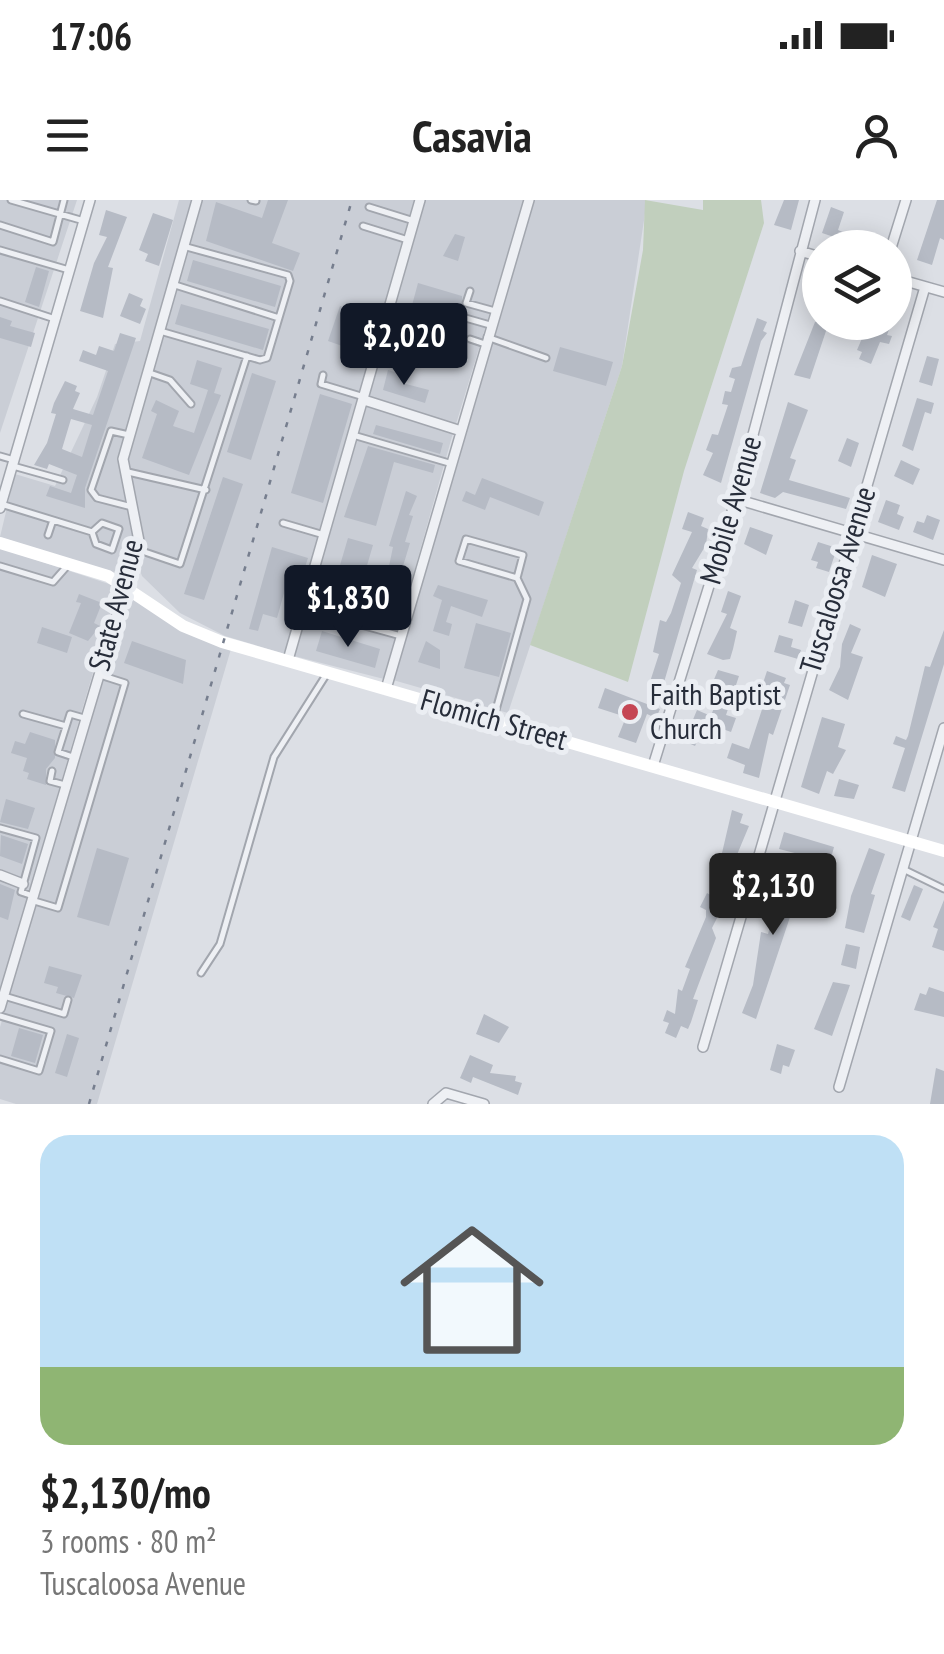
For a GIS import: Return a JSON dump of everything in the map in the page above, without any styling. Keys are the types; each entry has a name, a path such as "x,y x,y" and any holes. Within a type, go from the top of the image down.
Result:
{"street":[{"path":"1,506 90,200"},
{"name":"State Avenue","path":"0,1008 136,549 134,508 125,471 129,435 197,200"},
{"path":"288,660 419,200"},
{"path":"386,689 458,430 529,200"},
{"name":"Mobile Avenue","path":"653,766 736,499 815,200"},
{"path":"897,230 906,200"},
{"path":"912,283 944,292"},
{"name":"Tuscaloosa Avenue","path":"703,1047 926,287"},
{"path":"364,398 458,430"},
{"path":"736,499 944,560"},
{"name":"Flomich Street","path":"0,542 123,584 183,626 328,672 944,851"},
{"path":"839,1087 944,728"},
{"path":"0,875 24,884"},
{"path":"434,1102 446,1093 484,1104"}],"lane":[{"path":"11,200 84,221"},
{"path":"0,225 53,242 64,200"},
{"path":"368,207 414,221"},
{"path":"363,226 409,240"},
{"path":"159,330 247,356 267,358 279,318 288,276 184,246"},
{"path":"0,250 69,270"},
{"path":"172,284 279,318"},
{"path":"470,291 466,302 495,311"},
{"path":"0,301 55,319"},
{"path":"462,317 490,325"},
{"path":"474,330 477,321"},
{"path":"470,339 546,358"},
{"path":"136,549 180,564 247,356"},
{"path":"147,372 170,380 191,404"},
{"path":"324,374 321,384 364,398"},
{"path":"129,435 111,430 91,490 97,498 134,508"},
{"path":"353,435 449,463"},
{"path":"0,456 63,480"},
{"path":"125,471 206,490"},
{"path":"1,506 92,532"},
{"path":"48,535 53,520"},
{"path":"102,523 119,529 112,550 96,544 92,532 102,523"},
{"path":"283,523 324,535"},
{"path":"493,720 527,599 517,578 524,556 466,539 459,561 517,578"},
{"path":"0,566 53,582 70,563"},
{"path":"303,609 401,636"},
{"path":"201,973 220,944 274,757 311,706 328,672"},
{"path":"0,828 36,838 21,892 58,908 125,683 97,674"},
{"path":"23,714 66,726"},
{"path":"73,757 58,752 70,714 84,718"},
{"path":"52,771 50,781 65,785"},
{"path":"32,853 44,856"},
{"path":"903,869 944,889"},
{"path":"4,995 64,1014 68,1000"},
{"path":"0,1016 51,1031 39,1071 0,1059"}],"shaded area":[{"path":"0,200 77,200 0,433"},
{"path":"179,200 192,200 118,459 134,542 121,577 0,537 15,474 55,486 97,397 115,344 140,341"},
{"path":"202,200 415,200 285,654 225,636 180,613 142,576 137,562 144,540 128,459"},
{"path":"425,200 524,200 456,424 369,396"},
{"path":"534,200 645,200 646,207 622,366 508,713 393,680"},
{"path":"367,406 453,433 384,679 294,656"},
{"path":"0,548 118,587 0,991 0,880 25,890 30,881 0,869"},
{"path":"126,592 231,649 97,1104 16,1104 0,1099 0,1027"}],"green space":[{"path":"645,200 703,210 703,200 761,200 764,223 684,471 628,682 530,645 622,366 643,250"}],"building":[{"path":"268,200 288,200 272,243 300,253 293,271 206,241 216,202 262,218"},
{"path":"784,200 799,200 791,230 774,225"},
{"path":"937,200 944,200 944,240 940,238 932,265 917,260"},
{"path":"831,207 844,212 838,230 823,230"},
{"path":"106,210 127,217 108,267 113,268 103,318 80,311 94,263 107,237 99,235"},
{"path":"153,213 173,220 159,266 145,261 148,254 139,250"},
{"path":"455,234 465,237 458,261 443,256"},
{"path":"193,260 281,286 275,307 187,281"},
{"path":"36,267 49,271 39,307 25,302"},
{"path":"418,283 462,296 462,308 452,340 435,335 431,350 416,345 413,354 400,350"},
{"path":"129,293 143,299 140,306 146,309 140,324 120,316"},
{"path":"181,304 269,329 263,350 175,324"},
{"path":"340,306 361,314 348,348 328,341"},
{"path":"0,317 12,321 10,326 35,333 31,347 0,338"},
{"path":"757,318 767,322 763,331 767,333 761,341 721,483 703,475 713,453 706,450 712,434 718,435 728,405 722,404 725,391 731,392 735,379 729,377 732,368 741,366"},
{"path":"120,333 136,338 85,488 85,508 46,496 50,486 71,493 77,475 49,464 47,469 34,465 47,443 56,414 51,413 54,403 65,381 77,386 75,391 80,393 73,409 93,415 108,371 79,361 83,350 96,355 99,346 114,351","holes":["71,419 92,425 82,457 62,449"]},
{"path":"808,340 823,340 810,379 794,375"},
{"path":"861,340 890,340 889,344 880,342 871,364 859,359 862,352 857,350"},
{"path":"560,347 613,362 606,386 553,371"},
{"path":"927,356 939,359 932,386 919,382"},
{"path":"197,360 222,368 214,393 221,395 189,475 142,458 157,414 151,411 156,400 179,411 173,426 194,433 208,390 190,384"},
{"path":"388,370 405,375 402,383 429,390 425,403 383,390"},
{"path":"252,373 276,381 251,460 227,452"},
{"path":"320,394 352,404 323,503 291,493"},
{"path":"917,398 934,403 931,414 925,412 913,451 902,446"},
{"path":"788,402 808,410 790,458 796,460 789,480 850,498 846,509 783,492 775,498 760,493"},
{"path":"376,425 443,443 440,454 373,434"},
{"path":"847,438 859,443 851,467 838,461"},
{"path":"368,446 435,465 433,473 394,462 376,526 344,517"},
{"path":"901,460 920,469 913,485 894,476"},
{"path":"223,477 243,484 204,600 184,594"},
{"path":"482,478 544,502 539,516 490,497 485,510 462,501 466,491 475,495"},
{"path":"406,491 417,496 409,515 413,516 405,542 410,543 397,586 382,579 388,571 393,547 389,546"},
{"path":"886,500 900,505 897,514 904,517 899,530 878,522"},
{"path":"688,512 704,518 701,526 708,529 706,545 692,568 697,570 662,689 649,685 659,654 653,652 660,620 666,622 681,583 672,575 692,532 682,529"},
{"path":"927,515 940,520 933,540 913,532 917,521 924,523"},
{"path":"750,527 773,535 766,555 744,544"},
{"path":"348,538 373,545 356,603 331,596"},
{"path":"818,542 837,548 829,572 816,568 818,562 811,560"},
{"path":"272,547 308,558 300,582 288,579 277,618 263,614 258,631 249,629"},
{"path":"872,555 897,564 885,597 862,587"},
{"path":"438,585 488,600 482,617 451,606 446,622 452,624 449,636 433,631 442,600 433,596"},
{"path":"728,591 741,596 730,628 737,631 733,649 730,659 723,660 707,654 727,614 721,612"},
{"path":"79,594 102,603 94,623 100,626 88,641 69,633 81,603 76,602"},
{"path":"795,600 809,605 802,627 788,623"},
{"path":"476,623 511,633 499,677 464,668"},
{"path":"850,624 861,629 851,653 863,657 848,700 829,690 840,667 842,644"},
{"path":"42,627 72,637 67,653 37,643"},
{"path":"944,630 944,664 905,792 892,788 905,748 893,744 896,736 906,740 908,736 925,666 930,667"},
{"path":"322,631 380,649 375,668 316,651"},
{"path":"779,635 793,639 791,647 801,650 798,659 774,652"},
{"path":"132,641 186,660 183,684 124,663"},
{"path":"426,641 440,650 440,669 418,662"},
{"path":"718,670 739,676 726,715 736,718 731,732 706,723 695,746 684,741 697,710 711,716 717,699 707,696"},
{"path":"767,671 786,678 784,683 790,685 773,735 769,733 759,778 743,773 745,765 727,758 732,743 749,749 769,688 762,686"},
{"path":"605,688 660,709 656,718 647,714 636,743 618,737 626,717 598,708"},
{"path":"822,717 845,724 838,747 846,750 833,774 827,771 819,794 801,787"},
{"path":"30,732 55,740 55,758 46,769 46,785 27,779 29,773 23,771 27,758 11,753 15,741 25,744"},
{"path":"839,779 859,785 854,799 834,796"},
{"path":"6,799 35,808 28,829 0,822"},
{"path":"732,810 743,814 740,823 749,826 731,869 735,870 725,902 712,928 716,938 693,999 698,1000 691,1022 688,1029 681,1026 676,1038 665,1033 669,1023 663,1021 667,1010 675,1014 678,989 682,991 690,969 685,967 706,917 706,910 700,907 707,893 712,896"},
{"path":"784,832 834,847 830,862 779,849"},
{"path":"1,835 28,844 22,864 0,856"},
{"path":"97,848 129,858 109,926 77,917"},
{"path":"869,848 885,854 871,894 875,895 864,933 845,928 851,896"},
{"path":"785,868 804,875 756,1019 742,1013 753,985 761,932 768,934 773,916 766,913 771,901 776,903 782,887 775,885"},
{"path":"0,884 15,890 8,920 0,917"},
{"path":"914,885 923,889 910,921 901,917"},
{"path":"944,900 944,951 932,947 938,929 933,927"},
{"path":"846,944 860,947 856,969 841,965"},
{"path":"49,966 82,975 74,998 56,993 58,987 44,983"},
{"path":"833,982 850,985 832,1036 814,1029"},
{"path":"929,987 944,992 944,1017 914,1010 920,993 926,995"},
{"path":"484,1014 509,1027 499,1043 476,1034"},
{"path":"19,1028 43,1035 35,1063 11,1056"},
{"path":"67,1034 79,1038 67,1077 55,1073"},
{"path":"777,1044 795,1050 789,1067 783,1065 781,1074 770,1070"},
{"path":"470,1055 493,1065 490,1073 516,1076 515,1081 522,1083 518,1095 473,1077 471,1083 460,1078"},
{"path":"936,1068 944,1071 944,1104 930,1104"}],"railway":[{"path":"89,1104 352,200"}],"place":[{"name":"Faith Baptist Church","path":"630,712"}]}
